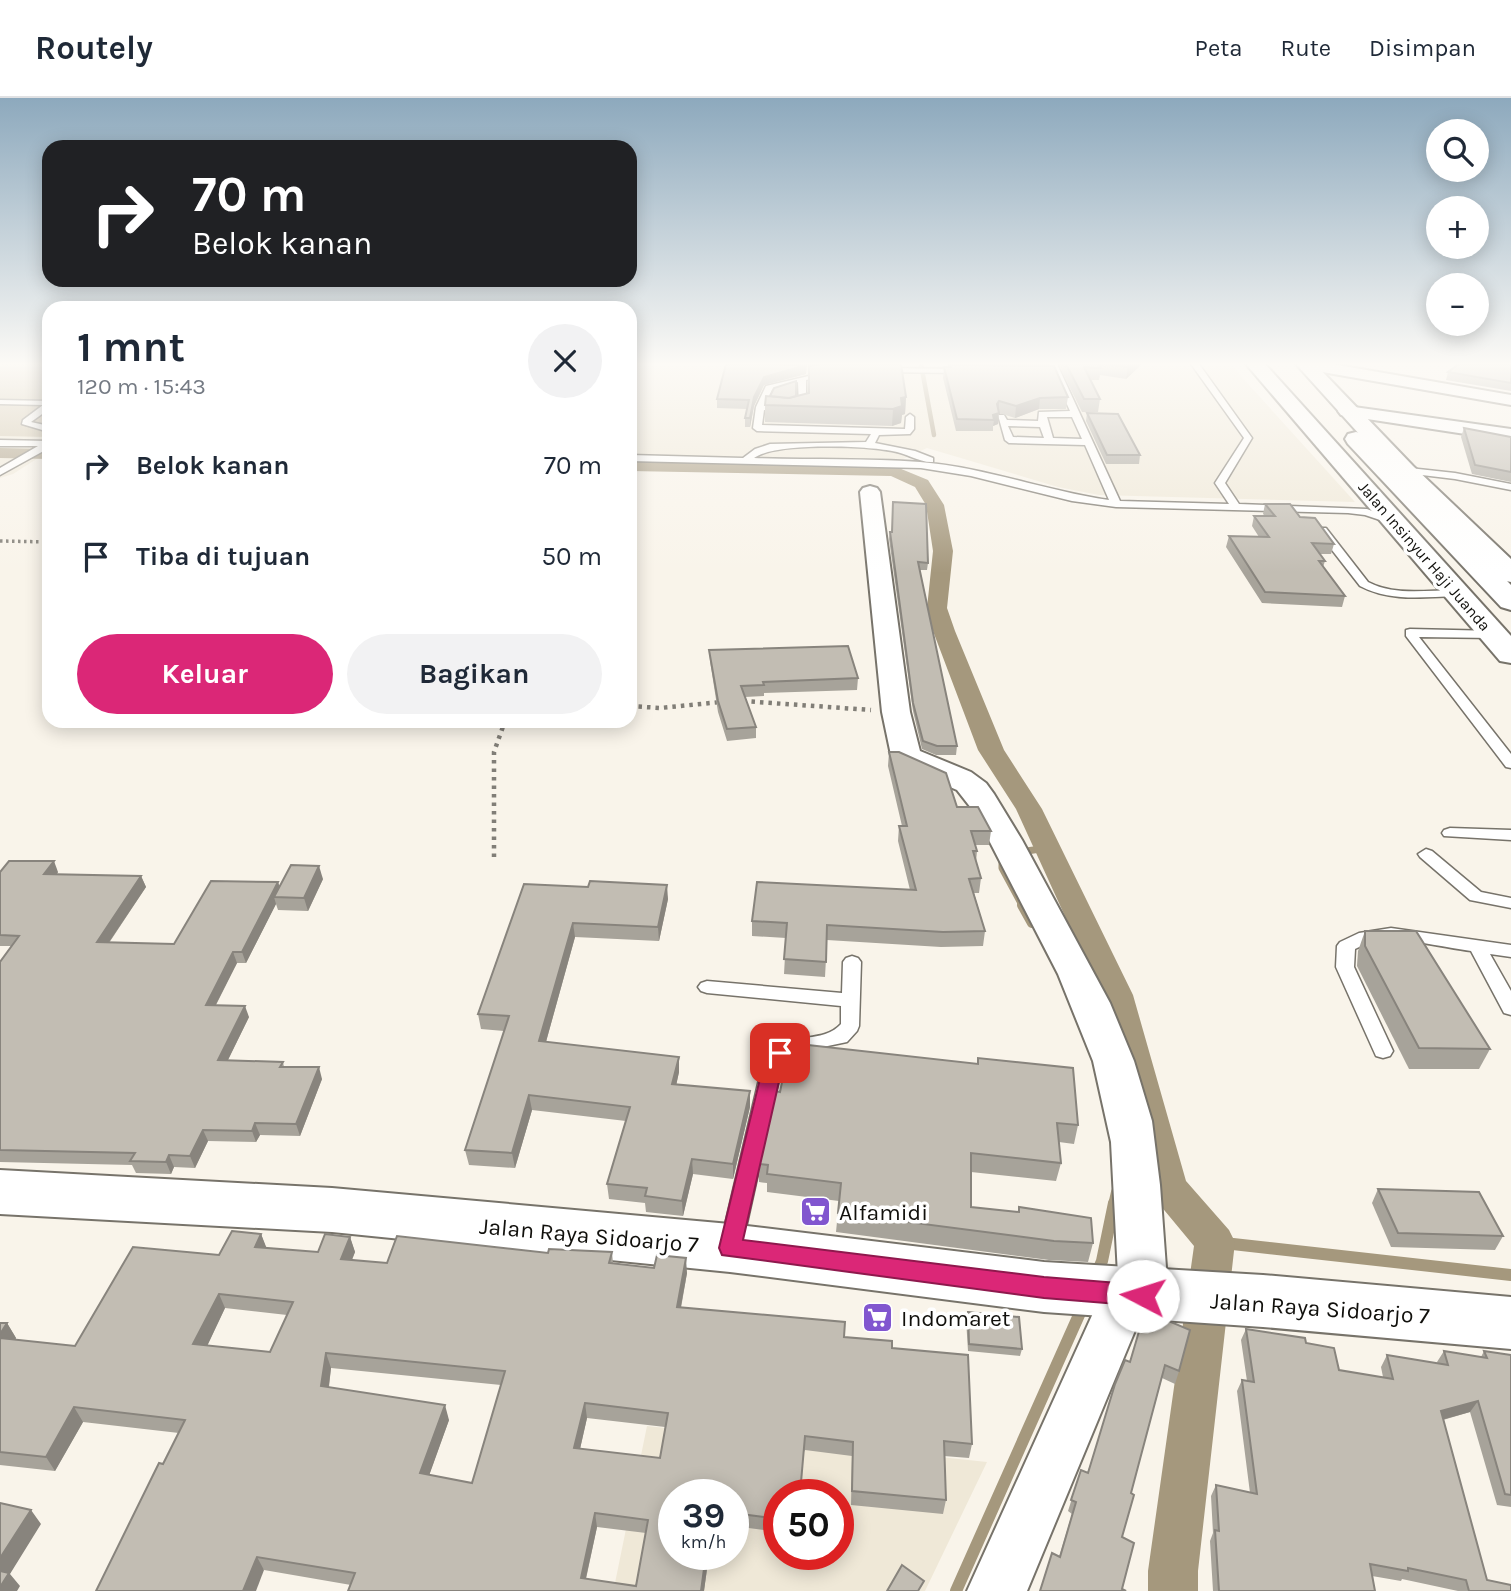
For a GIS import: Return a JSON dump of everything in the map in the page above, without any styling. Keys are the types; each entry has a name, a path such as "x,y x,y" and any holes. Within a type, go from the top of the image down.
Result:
{"main road":[{"name":"Jalan Insinyur Haji Juanda","path":"1331,434 1386,513 1511,654"},
{"name":"Jalan Insinyur Haji Juanda","path":"1356,434 1511,574"},
{"name":"Jalan Insinyur Haji Juanda","path":"1365,434 1511,601"},
{"name":"Jalan Raya Sidoarjo 7","path":"0,1192 332,1210 730,1248 1044,1287 1263,1301 1511,1324"}],"street":[{"path":"870,492 895,683 896,712 905,755 924,768 970,785 1014,855 1092,1004 1130,1121 1138,1295 997,1591"}],"lane":[{"path":"869,446 875,434"},
{"path":"1006,434 1009,440 1089,442"},
{"path":"1047,434 1050,442"},
{"path":"1085,434 1113,498"},
{"path":"1232,501 1220,483 1247,443 1245,434"},
{"path":"0,443 42,445"},
{"path":"746,460 758,451 771,447 869,446 907,451 930,460 1113,498"},
{"path":"3,469 23,461 42,448"},
{"path":"637,458 930,460"},
{"path":"855,461 936,466 1072,498 1232,501 1386,513"},
{"path":"1394,469 1455,476 1511,487"},
{"path":"1232,501 1386,513"},
{"path":"1305,508 1364,584 1371,589 1388,593 1456,593"},
{"path":"1493,634 1410,633 1511,764"},
{"path":"1450,833 1511,835"},
{"path":"1426,854 1476,896 1511,903"},
{"path":"1383,1051 1345,967 1346,946 1365,937 1391,934 1511,951"},
{"path":"1478,948 1511,1007"},
{"path":"730,1248 773,1062 788,1047 840,1037 846,1033 850,1026 852,962"},
{"path":"707,988 850,1000"}],"path":[{"path":"0,541 42,542"},
{"path":"637,706 660,708 723,701"},
{"path":"733,701 896,712"},
{"path":"494,857 494,752 503,728"}],"shaded area":[{"path":"0,434 42,434 42,455 13,474 0,478"},
{"path":"0,434 42,434 42,437 0,436"},
{"path":"637,434 1293,434 1355,502 1099,495 1058,487 927,448 903,459 637,455"},
{"path":"647,1426 987,1462 925,1591 433,1591 615,1583"}],"building":[{"path":"1097,434 1129,434 1140,455 1107,455"},
{"path":"1466,434 1511,437 1511,472 1475,465"},
{"path":"893,502 926,504 928,563 918,562 957,746 937,746 923,741 913,703 890,532"},
{"path":"1265,504 1290,504 1300,517 1315,518 1334,544 1312,543 1325,561 1319,561 1345,596 1265,592 1229,536 1269,537 1254,516 1275,516"},
{"path":"848,646 858,678 763,682 764,685 741,686 756,727 727,729 718,701 709,650"},
{"path":"889,752 899,752 946,773 957,807 978,807 991,831 971,831 977,851 973,851 981,878 969,879 985,931 943,932 827,925 826,962 784,959 787,923 752,921 757,882 916,890 899,826 907,826"},
{"path":"9,861 54,861 44,874 141,876 97,942 174,944 211,881 278,882 242,952 233,952 206,1005 245,1006 218,1060 283,1062 280,1067 319,1067 296,1124 255,1123 252,1131 203,1130 190,1156 169,1155 166,1162 130,1161 135,1153 0,1150 0,962 19,936 0,935 0,872"},
{"path":"291,865 319,866 304,898 274,897"},
{"path":"590,881 667,885 658,927 573,923 539,1041 679,1057 672,1084 750,1091 733,1164 692,1159 682,1201 645,1196 647,1188 607,1184 630,1107 529,1095 512,1153 465,1150 509,1016 478,1014 524,884 588,887"},
{"path":"1365,931 1416,931 1490,1049 1419,1048 1365,946"},
{"path":"790,1043 978,1064 978,1058 1073,1068 1078,1125 1057,1123 1061,1163 971,1153 971,1207 1019,1212 1019,1207 1091,1218 1093,1243 1054,1241 838,1213 841,1183 767,1174 768,1165 759,1164 775,1091 780,1092"},
{"path":"1378,1189 1479,1192 1503,1236 1398,1233"},
{"path":"232,1231 261,1234 255,1247 318,1252 325,1234 350,1237 341,1259 387,1263 397,1236 548,1253 549,1249 612,1252 609,1263 654,1268 657,1255 686,1258 677,1307 845,1322 844,1337 892,1341 892,1348 968,1355 972,1444 944,1441 946,1500 854,1491 853,1442 805,1436 801,1479 763,1479 763,1517 749,1515 749,1479 658,1479 658,1570 704,1570 701,1591 348,1591 355,1573 257,1557 243,1591 96,1591 159,1463 163,1464 185,1420 74,1407 46,1457 0,1452 0,1338 75,1346 133,1247 219,1255","holes":["219,1294 293,1302 270,1352 193,1344","326,1353 505,1371 472,1483 420,1473 445,1405 321,1386","585,1403 668,1413 660,1458 574,1448","595,1513 648,1520 636,1586 581,1578"]},
{"path":"1145,1311 1190,1330 1179,1371 1165,1365 1131,1493 1134,1495 1122,1537 1134,1543 1122,1589 1126,1591 1040,1591 1052,1553 1060,1557 1076,1502 1071,1500 1081,1470 1088,1473 1115,1384 1125,1360 1130,1362"},
{"path":"968,1312 1019,1317 1022,1349 969,1344"},
{"path":"0,1323 7,1323 0,1334"},
{"path":"1246,1329 1305,1338 1306,1343 1334,1348 1339,1370 1393,1379 1387,1355 1448,1365 1444,1351 1487,1358 1484,1351 1511,1355 1511,1495 1505,1494 1478,1401 1441,1411 1487,1580 1511,1585 1511,1591 1469,1591 1466,1580 1408,1568 1408,1571 1370,1564 1375,1591 1219,1591 1215,1530 1219,1531 1216,1485 1257,1494 1242,1380 1254,1382"},
{"path":"0,1503 31,1510 0,1558"},
{"path":"902,1565 924,1581 918,1591 887,1591"},
{"path":"0,1571 9,1573 0,1587"}],"waterway":[{"path":"0,453 42,454"},
{"path":"637,466 894,471 922,484 935,505 943,551 937,608 944,631 991,750 1029,809 1117,995 1169,1188 1215,1242 1173,1571 1173,1591"},
{"path":"1020,852 1047,848"},
{"path":"1002,856 1002,868 1023,907"},
{"path":"1022,905 1032,923"},
{"path":"1113,1205 1116,1192"},
{"path":"1096,1275 1102,1261 1114,1203"},
{"path":"1215,1242 1511,1275"},
{"path":"956,1591 1083,1306"}],"place":[{"name":"Alfamidi","path":"816,1212"},
{"name":"Indomaret","path":"878,1318"}],"route":[{"path":"780,1053 773,1062 730,1248 1044,1287 1143,1296"}]}
